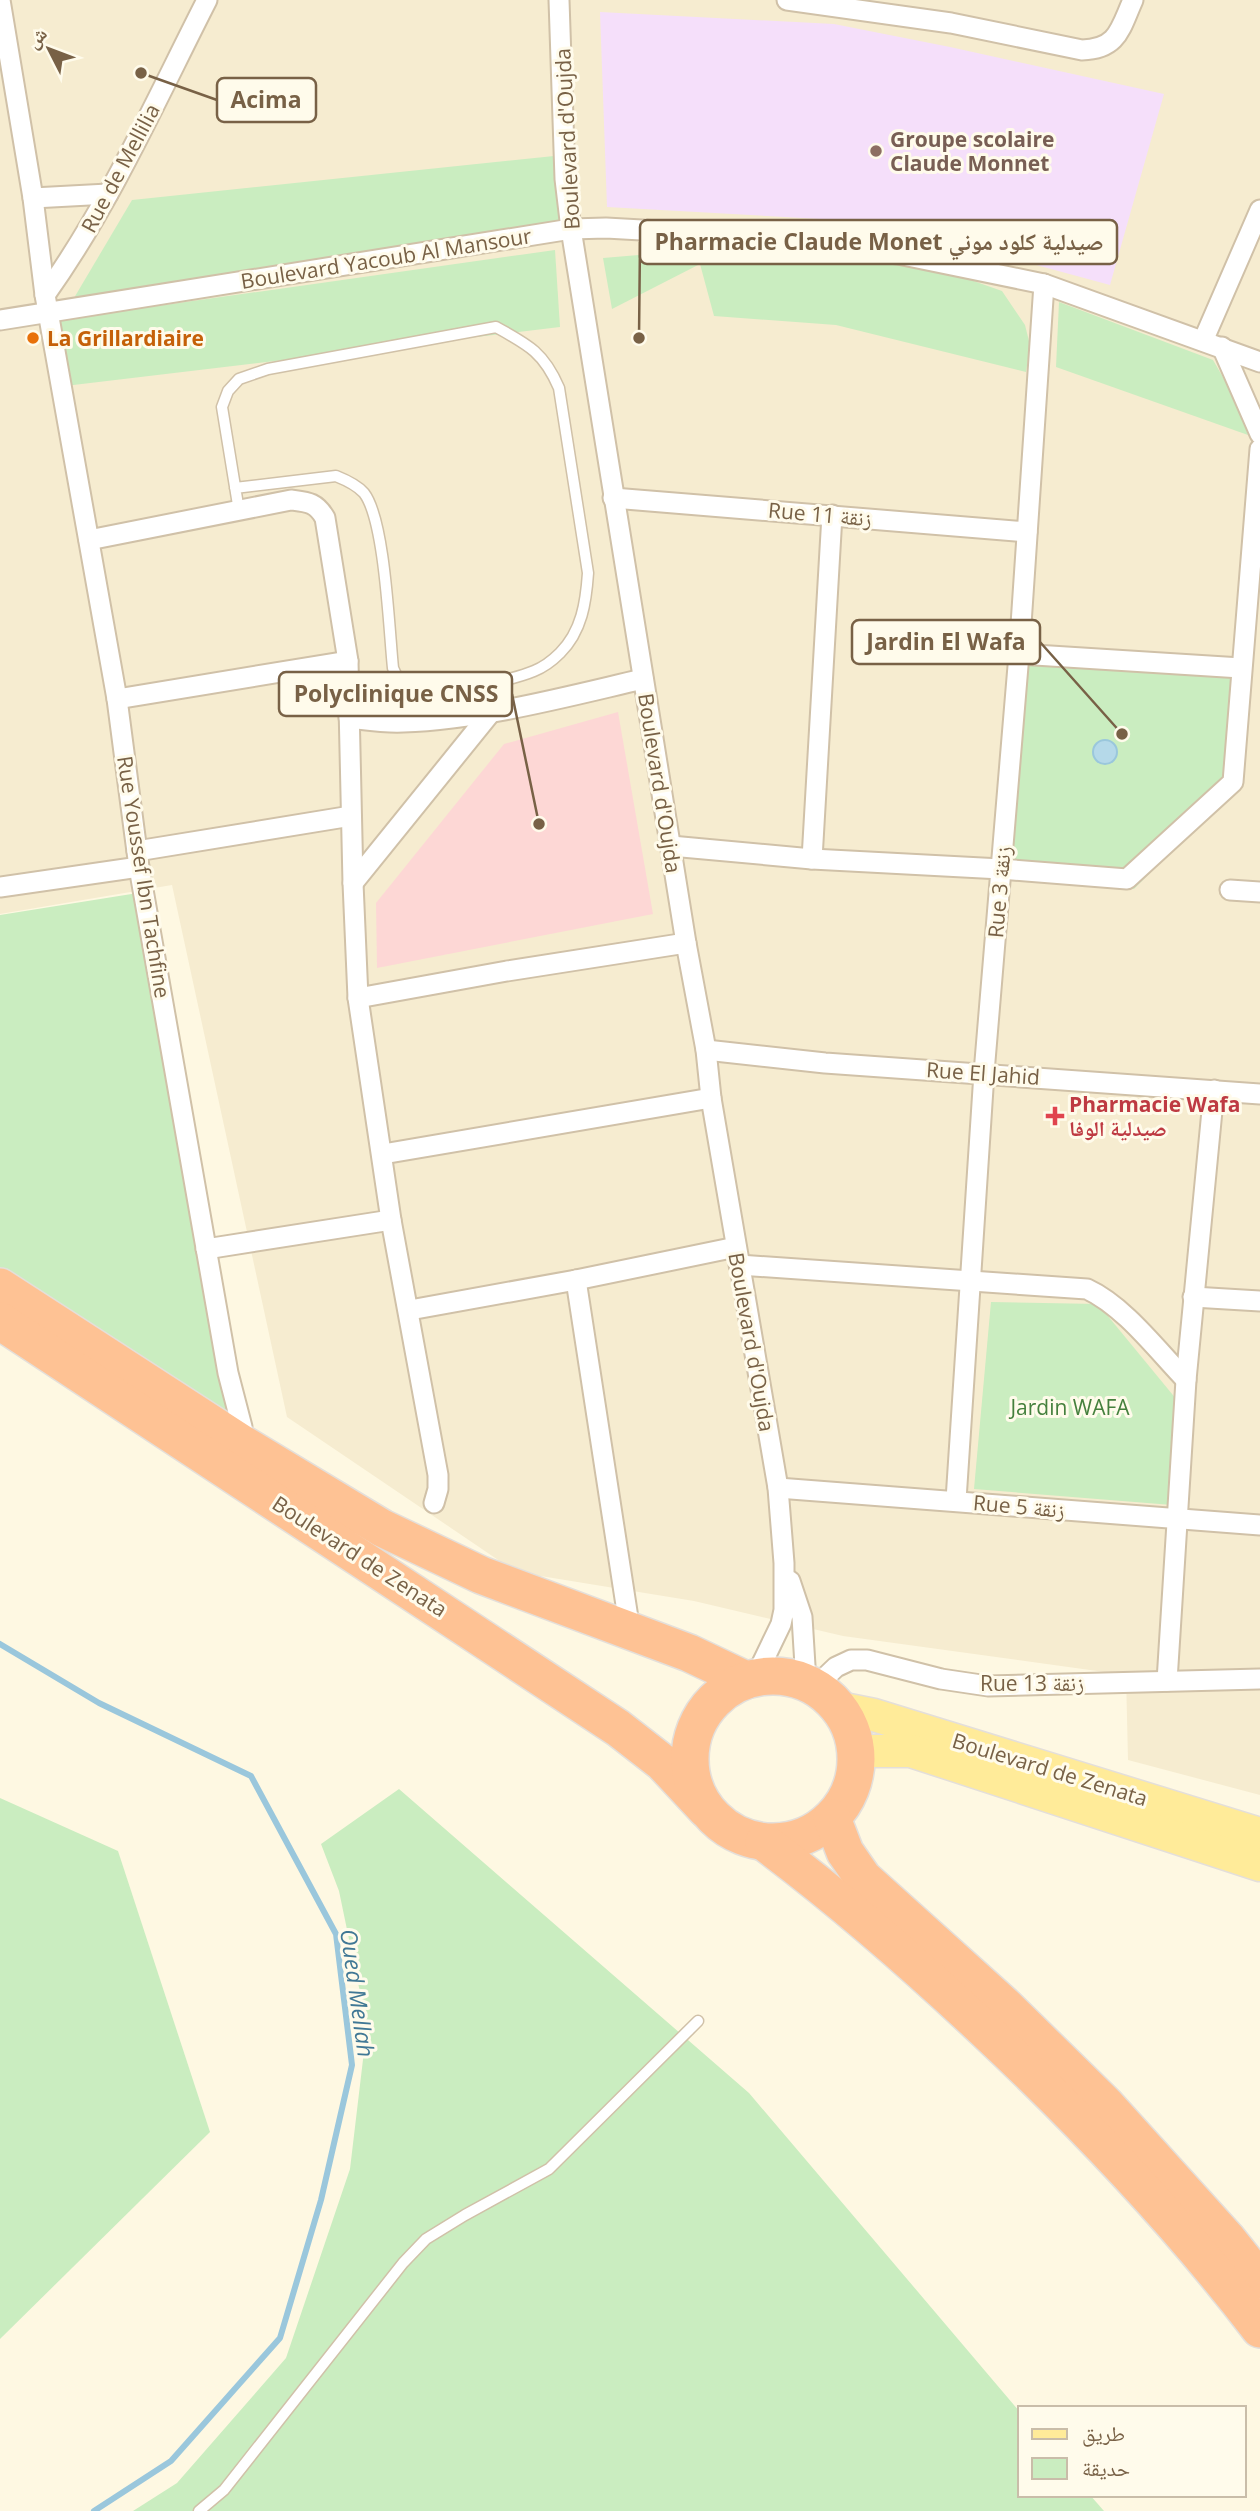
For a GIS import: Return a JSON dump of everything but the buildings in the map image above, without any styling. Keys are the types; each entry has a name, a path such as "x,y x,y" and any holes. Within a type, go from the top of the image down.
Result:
{"highway":[{"name":"Boulevard de Zenata","path":"0,1287 342,1506 481,1575 750,1679"},
{"name":"Boulevard de Zenata","path":"0,1321 609,1721 663,1763 706,1809"},
{"path":"772,1675 820,1692 851,1728 856,1751 855,1776 846,1798 832,1818 812,1833 789,1841 764,1842 747,1839 732,1832 706,1809 694,1786 690,1760 693,1734 705,1711 723,1692 750,1679 772,1675"},
{"path":"832,1818 845,1852 863,1878 1004,2006 1105,2104 1228,2240 1260,2280"},
{"path":"764,1842 844,1903 1060,2100 1141,2186 1260,2329"}],"main road":[{"name":"Boulevard de Zenata","path":"820,1692 874,1714 1260,1834"},
{"name":"Boulevard de Zenata","path":"856,1751 911,1751 1260,1865"}],"street":[{"name":"Rue Youssef Ibn Tachfine","path":"0,0 33,198 47,303 117,699 138,859 228,1373 242,1427 241,1443"},
{"name":"Rue de Mellilia","path":"47,303 108,194 207,0"},
{"name":"Boulevard d'Oujda","path":"559,0 565,179 571,229 711,1098 778,1488 784,1563 784,1610 781,1624 750,1679"},
{"path":"787,0 1006,32 1083,50 1095,50 1109,45 1118,33 1133,0"},
{"path":"33,198 108,194"},
{"path":"1203,341 1260,210"},
{"name":"Boulevard Yacoub Al Mansour","path":"0,320 47,303 571,229 606,228 766,237 898,254 1044,284 1260,362"},
{"name":"Rue 3 زنقة","path":"956,1500 969,1279 1019,654 1044,284"},
{"path":"1222,347 1260,434"},
{"path":"671,846 812,859 1127,879 1233,782 1260,449"},
{"name":"Rue 11 زنقة","path":"613,498 1027,532"},
{"path":"89,540 291,500 308,502 319,507 328,531 348,661 358,998 391,1220 410,1310 438,1475 434,1503"},
{"path":"812,859 832,515"},
{"path":"1019,654 1241,668"},
{"path":"117,699 348,661"},
{"path":"349,718 400,723 447,719 643,679"},
{"path":"353,883 492,711"},
{"path":"0,887 351,816"},
{"path":"1230,890 1260,892"},
{"path":"358,998 686,943"},
{"name":"Rue El Jahid","path":"705,1050 825,1063 1260,1094"},
{"path":"1167,1681 1186,1380 1214,1090"},
{"path":"383,1154 711,1098"},
{"path":"206,1249 391,1220"},
{"path":"410,1310 576,1280 738,1256 1087,1289 1100,1295 1117,1309 1186,1380"},
{"path":"576,1280 630,1631"},
{"path":"1193,1297 1260,1301"},
{"name":"Rue 5 زنقة","path":"778,1488 1260,1525"},
{"name":"Boulevard d'Oujda","path":"784,1563 802,1617 820,1692"},
{"name":"Rue 13 زنقة","path":"820,1692 836,1667 851,1660 867,1660 941,1679 988,1686 1260,1679"}],"lane":[{"path":"235,488 336,476 351,482 364,494 372,510 382,555 393,668 398,681 418,693 437,695 532,672 548,664 562,651 580,623 588,573 559,388 550,367 536,352 496,327 268,369 239,379 228,391 222,407 235,488 239,511"},
{"path":"199,2511 224,2490 403,2263 426,2239 549,2169 698,2021"}],"shaded area":[{"path":"0,0 1260,0 1260,1795 1128,1760 1126,1675 843,1636 694,1601 516,1572 287,1417 172,885 0,914"},
{"name":"Groupe scolaire Claude Monnet","path":"600,12 834,24 1164,94 1110,285 922,234 838,220 607,207"},
{"path":"618,712 653,914 377,968 376,903 504,744"}],"green space":[{"path":"554,156 560,228 74,298 132,200"},
{"path":"710,249 805,253 934,267 1002,291 1025,325 1030,345 1026,372 836,325 714,316 700,264 612,309 603,258"},
{"path":"555,250 560,327 65,386 58,320"},
{"path":"1059,302 1213,360 1235,398 1248,435 1056,367"},
{"path":"1019,654 1241,668 1222,800 1134,889 1001,869"},
{"path":"144,892 230,1420 0,1268 0,915"},
{"name":"Jardin WAFA","path":"991,1302 1098,1304 1177,1400 1172,1505 974,1489"},
{"path":"399,1789 749,2093 1018,2410 1018,2497 1092,2497 1104,2511 133,2511 177,2483 286,2358 350,2169 367,2026 339,1891 321,1844"},
{"path":"0,1798 118,1851 210,2132 0,2339"}],"water":[{"path":"1105,740 1114,743 1117,752 1114,761 1105,764 1096,761 1093,752 1096,743"}],"waterway":[{"name":"Oued Mellah","path":"0,1644 99,1703 251,1776 336,1934 352,2065 321,2200 280,2338 171,2461 94,2511"}],"place":[{"name":"Acima","path":"141,73"},
{"name":"Groupe scolaire Claude Monnet","path":"876,151"},
{"name":"La Grillardiaire","path":"33,338"},
{"name":"Pharmacie Claude Monet صيدلية كلود موني","path":"639,338"},
{"name":"Jardin El Wafa","path":"1122,734"},
{"name":"Polyclinique CNSS","path":"539,824"},
{"name":"Pharmacie Wafa صيدلية الوفا","path":"1055,1116"}]}
